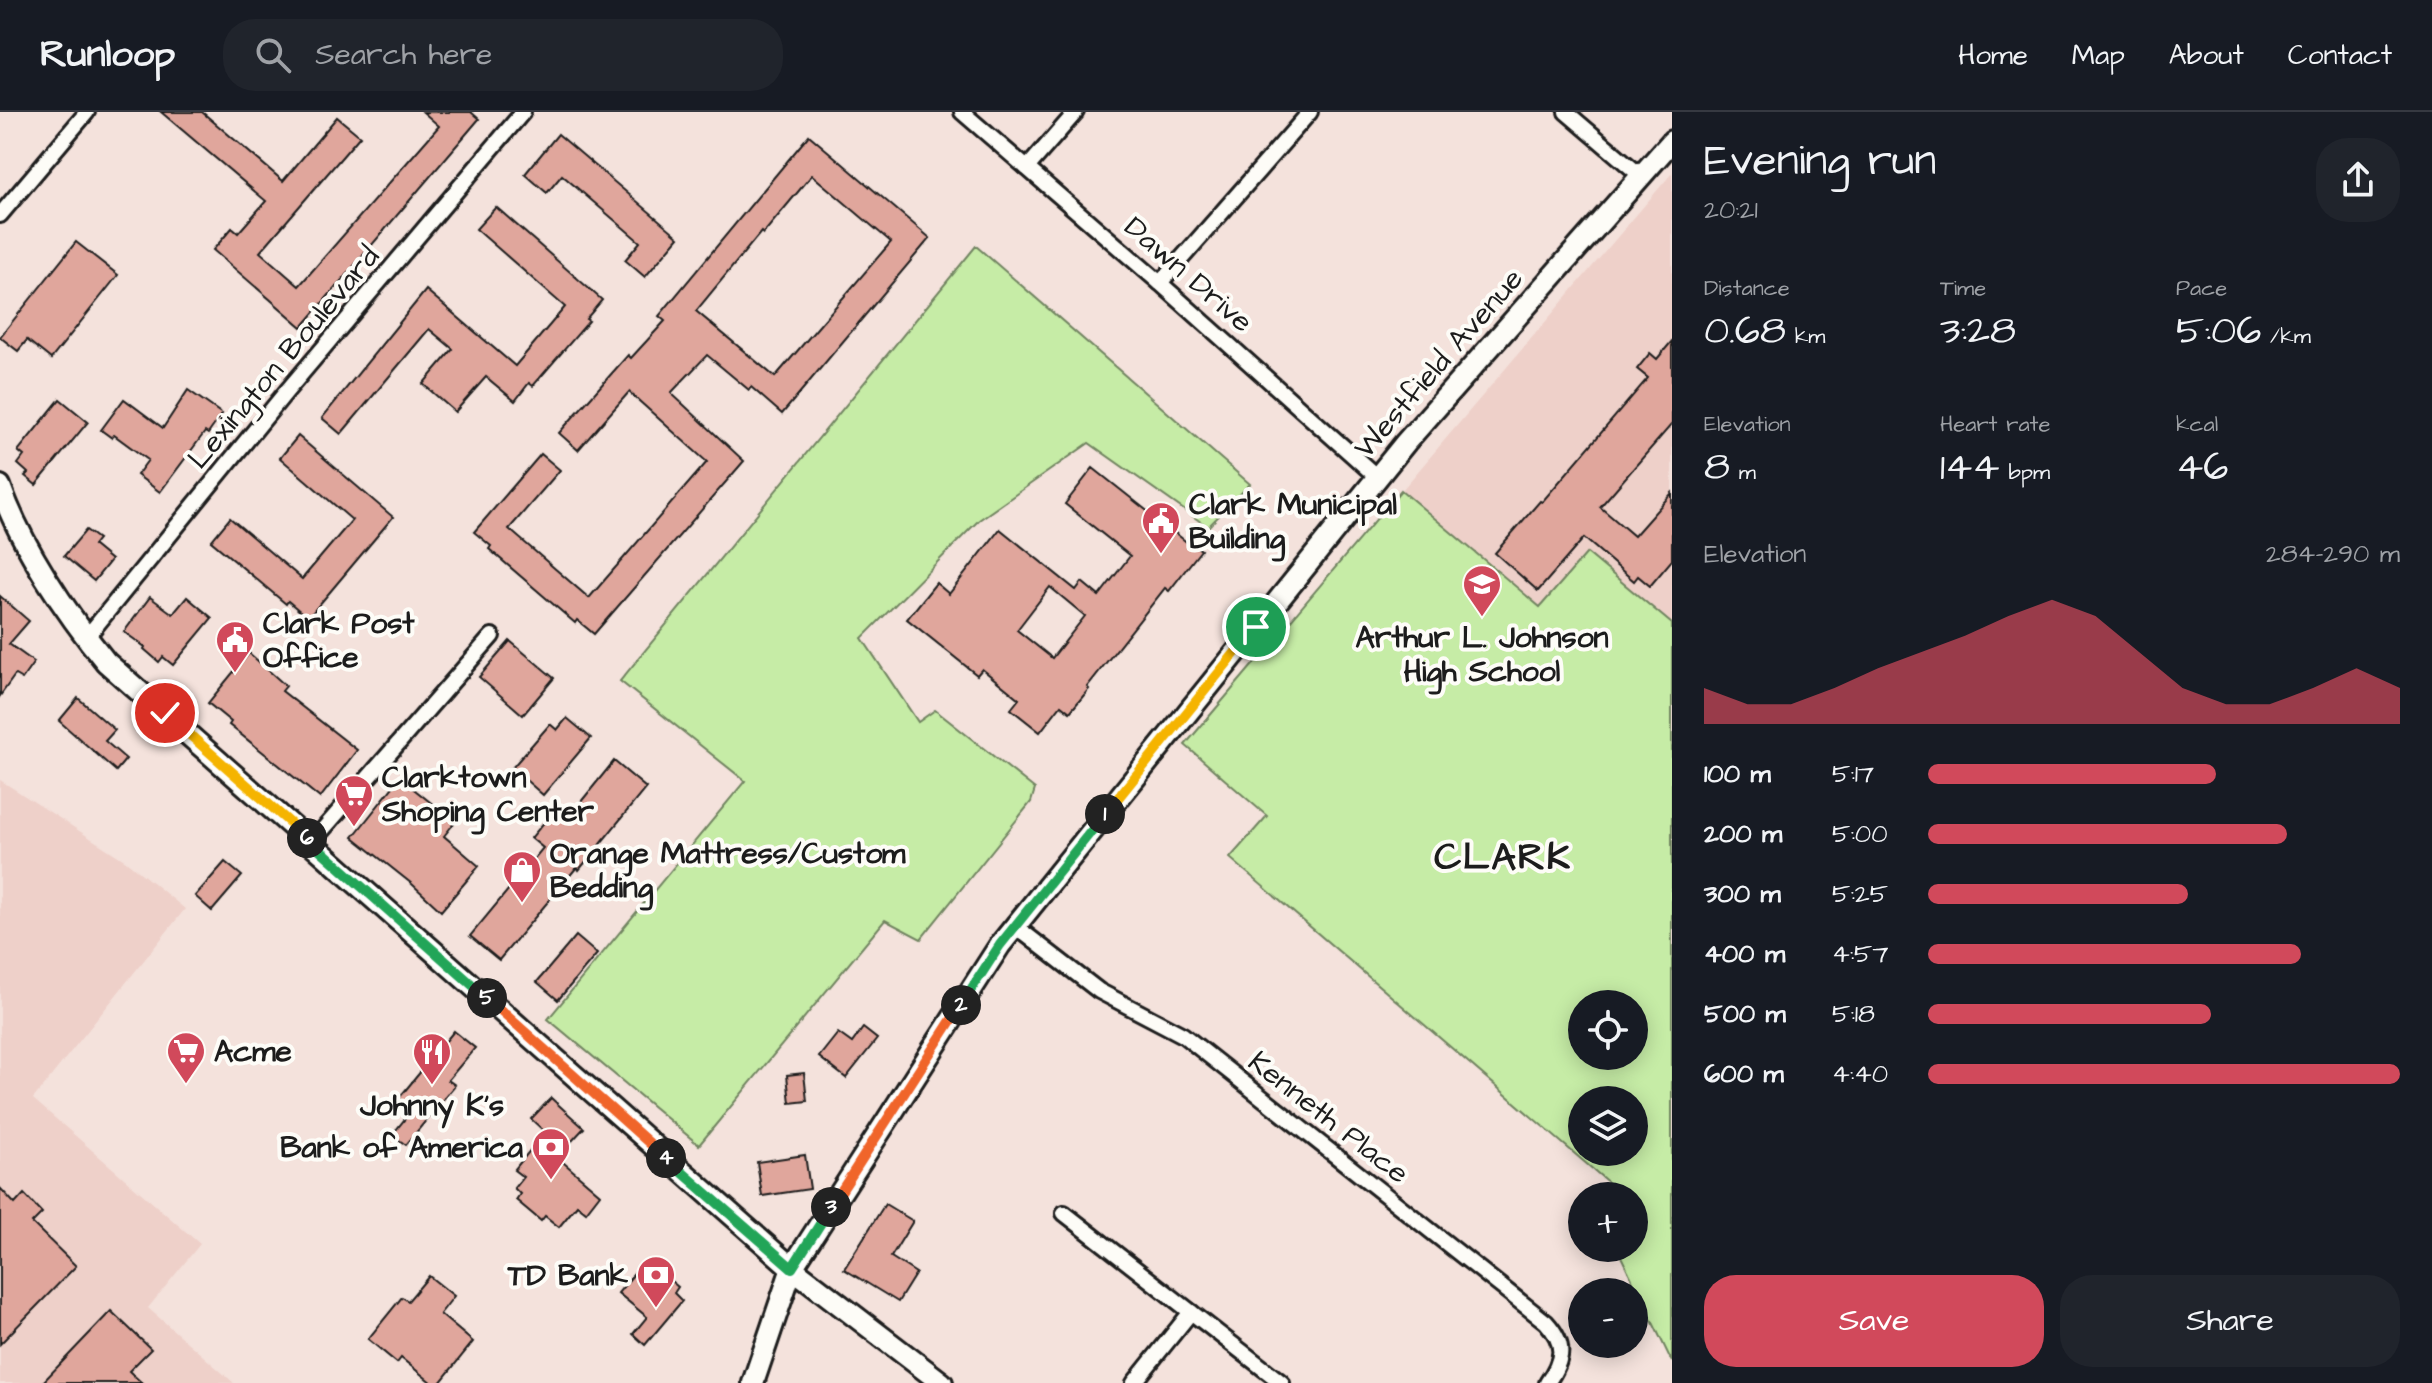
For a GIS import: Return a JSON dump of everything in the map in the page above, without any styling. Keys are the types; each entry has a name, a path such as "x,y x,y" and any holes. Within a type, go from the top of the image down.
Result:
{"street":[{"path":"0,215 87,112"},
{"name":"Lexington Boulevard","path":"86,638 286,392 523,112"},
{"name":"Dawn Drive","path":"962,112 1160,283 1378,478"},
{"path":"1027,168 1076,112"},
{"path":"1160,283 1310,112"},
{"path":"1566,112 1641,176"},
{"name":"Westfield Avenue","path":"753,1383 792,1268 1000,945 1406,442 1672,141"},
{"path":"0,486 31,553 86,638 106,662 792,1268 942,1383"},
{"path":"312,842 492,636"},
{"name":"Kenneth Place","path":"1015,926 1099,991 1183,1035 1546,1322 1558,1335 1561,1348 1560,1361 1547,1383"},
{"path":"1064,1213 1282,1383"},
{"path":"1134,1383 1191,1312"}],"shaded area":[{"name":"Arthur L. Johnson High School","path":"1672,173 1672,1175 1648,1194 1648,1182 1608,1182 1589,1166 1648,1166 1648,1086 1568,1086 1568,1148 1230,858 1267,816 1185,745"},
{"path":"0,780 126,861 185,909 33,1099 200,1244 148,1308 234,1383 0,1383"}],"green space":[{"path":"976,246 1250,484 1208,527 1089,443 979,520 862,638 918,722 935,710 1035,789 1031,802 921,939 885,920 699,1145 548,1019 745,781 620,681"},
{"name":"Arthur L. Johnson High School","path":"1401,490 1540,607 1587,553 1672,624 1672,1362 1648,1312 1648,1278 1632,1278 1624,1262 1648,1262 1648,1182 1608,1182 1589,1166 1648,1166 1648,1086 1568,1086 1568,1148 1230,858 1267,816 1185,745"}],"building":[{"path":"161,112 202,112 283,181 337,117 360,136 260,252 299,286 439,126 423,112 471,112 479,119 302,327 213,250 232,228 238,233 266,201"},
{"path":"558,134 679,237 645,277 625,260 640,242 562,175 547,193 525,174"},
{"path":"809,135 930,238 782,414 707,355 671,393 744,461 594,634 577,620 575,623 489,549 491,546 474,532 541,454 560,470 509,529 589,598 707,462 629,392 578,450 559,433 628,355 631,358 665,321 659,316","holes":["812,175 891,242 775,377 696,311"]},
{"path":"496,207 602,300 586,319 589,321 533,386 529,383 515,401 486,377 455,412 423,384 453,349 429,329 341,434 322,418 426,290 515,366 565,307 476,229"},
{"path":"76,242 118,275 51,359 27,340 18,351 0,337"},
{"path":"1672,341 1672,424 1600,507 1634,536 1672,493 1672,560 1650,586 1638,576 1634,581 1584,538 1538,591 1495,553 1648,378 1637,369 1650,353 1657,359"},
{"path":"188,390 222,414 160,492 137,475 148,460 114,435 112,438 101,430 124,399 163,428"},
{"path":"60,399 88,422 36,485 25,476 28,473 18,464 24,456 18,451"},
{"path":"298,436 393,517 308,618 288,601 286,604 211,541 230,518 302,579 352,520 280,458"},
{"path":"1093,468 1189,544 1191,542 1201,550 1169,591 1165,588 1070,712 1061,705 1040,732 1011,709 1019,699 982,669 977,675 907,619 936,583 949,594 1000,529 1076,590 1082,582 1099,596 1130,556 1065,504","holes":["1050,587 1085,616 1052,658 1017,630"]},
{"path":"86,530 98,539 93,545 111,560 94,581 64,556"},
{"path":"0,596 29,621 9,644 34,662 22,679 15,675 0,696"},
{"path":"150,597 173,614 187,597 212,618 173,665 163,657 159,662 124,632"},
{"path":"510,641 554,678 523,715 479,677"},
{"path":"249,653 286,686 282,691 357,750 320,798 229,725 231,722 208,703"},
{"path":"78,698 115,730 105,741 126,759 116,771 59,721"},
{"path":"567,718 591,738 543,795 512,768 550,724 557,730"},
{"path":"614,761 646,788 499,960 470,936 543,848 531,838 555,809 567,819"},
{"path":"400,778 455,822 444,836 479,866 441,911 353,837"},
{"path":"225,862 242,876 212,911 195,896"},
{"path":"576,936 597,954 558,1000 537,982"},
{"path":"863,1028 877,1039 846,1078 819,1057 838,1033 852,1043"},
{"path":"454,1031 475,1048 448,1080 455,1085 406,1145 392,1135 412,1110 399,1098"},
{"path":"804,1073 807,1101 790,1103 787,1075"},
{"path":"551,1098 584,1128 557,1157 600,1194 586,1212 577,1205 559,1227 545,1216 541,1221 516,1200 520,1194 514,1188 523,1177 514,1170 545,1132 531,1119"},
{"path":"805,1155 810,1189 762,1196 757,1162"},
{"path":"0,1188 15,1204 24,1194 42,1213 32,1223 76,1266 0,1344"},
{"path":"885,1204 913,1221 891,1257 916,1273 898,1302 844,1269"},
{"name":"TD Bank","path":"642,1264 661,1280 665,1276 678,1287 674,1293 682,1301 645,1345 633,1334 647,1317 618,1293"},
{"path":"429,1276 454,1296 440,1314 473,1342 440,1383 432,1383 401,1358 397,1363 368,1339 402,1297 408,1301"},
{"path":"111,1311 151,1349 129,1371 142,1383 42,1383"}],"place":[{"name":"Clark Municipal Building","path":"1161,555"},
{"name":"Arthur L. Johnson High School","path":"1482,618"},
{"name":"Clark Post Office","path":"235,674"},
{"name":"Clarktown Shoping Center","path":"354,828"},
{"name":"Orange Mattress/Custom Bedding","path":"522,904"},
{"name":"Acme","path":"186,1085"},
{"name":"Johnny K's","path":"432,1086"},
{"name":"Bank of America","path":"551,1181"},
{"name":"TD Bank","path":"656,1309"}],"district":[{"name":"CLARK","path":"1503,856"}],"route":[{"path":"165,713 792,1268 1000,945 1256,627"}]}
